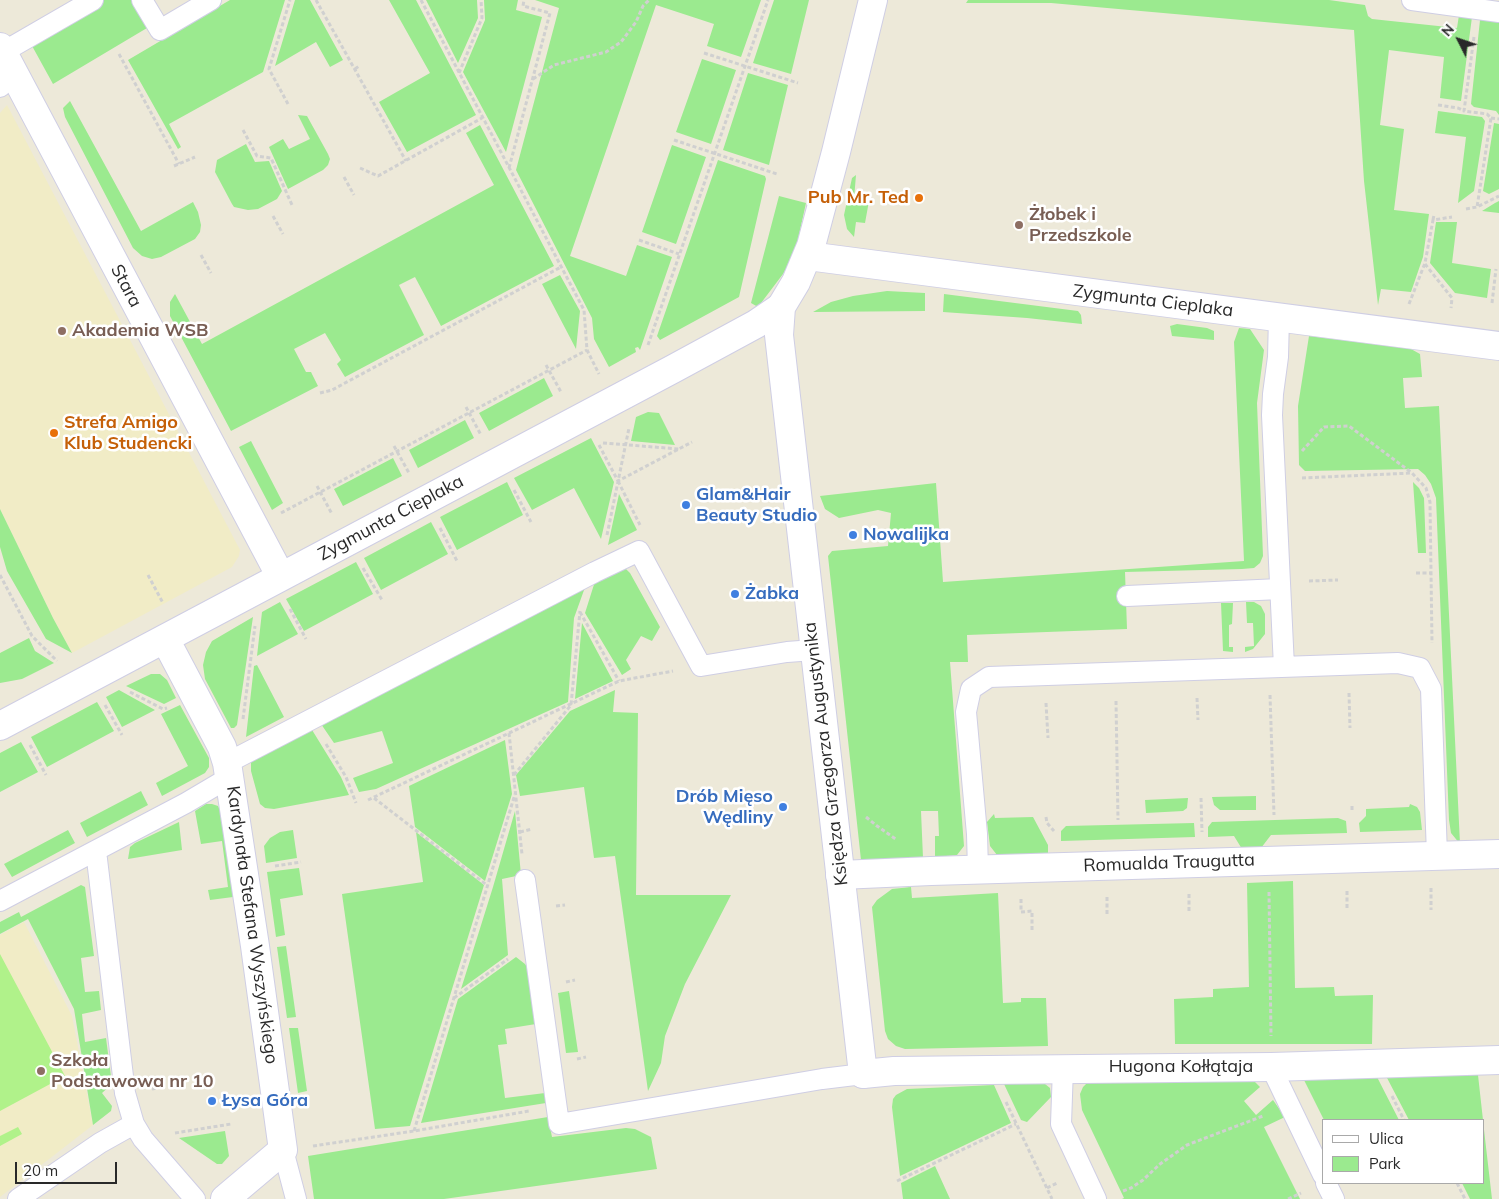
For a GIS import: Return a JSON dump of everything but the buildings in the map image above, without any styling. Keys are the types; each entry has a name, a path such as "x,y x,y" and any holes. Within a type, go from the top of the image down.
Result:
{"street":[{"name":"Księdza Grzegorza Augustynika","path":"863,1074 779,335 781,306 796,282 808,256 836,152 872,0"},
{"name":"Stara","path":"4,65 281,577"},
{"name":"Zygmunta Cieplaka","path":"808,256 1499,346"},
{"name":"Zygmunta Cieplaka","path":"0,726 681,365 756,324 781,306"},
{"name":"Kardynała Stefana Wyszyńskiego","path":"165,639 232,765 283,1150"},
{"name":"Romualda Traugutta","path":"840,876 931,871 1499,854"},
{"name":"Hugona Kołłątaja","path":"863,1074 894,1071 1063,1068 1271,1055 1499,1060"},
{"path":"225,1199 283,1150"}],"lane":[{"path":"4,65 93,0"},
{"path":"142,0 160,30 211,0"},
{"path":"1412,0 1499,12"},
{"path":"1277,667 1280,589 1272,415 1278,357 1279,317"},
{"path":"0,902 186,804 232,765 311,720 639,551 701,666 786,652 814,650"},
{"path":"1127,596 1280,589"},
{"path":"978,870 977,834 966,712 971,689 989,677 1398,663 1420,668 1431,690 1437,855"},
{"path":"96,851 125,1093 134,1124 144,1139 195,1199"},
{"path":"525,880 559,1124 822,1079 863,1074"},
{"path":"1271,1055 1290,1105 1322,1173"},
{"path":"1063,1068 1060,1124 1096,1199"},
{"path":"18,1199 100,1143 134,1124"},
{"path":"283,1150 296,1199"},
{"path":"1326,1184 1334,1199"}],"path":[{"path":"288,104 269,69 290,0"},
{"path":"316,0 322,6 354,69 406,161"},
{"path":"421,0 584,310 587,350 600,376"},
{"path":"459,73 482,18 481,0"},
{"path":"509,168 550,13 523,6 524,0"},
{"path":"533,79 554,65 606,52 621,42 636,22 643,6 648,0"},
{"path":"648,345 768,0"},
{"path":"1464,111 1478,9"},
{"path":"704,53 798,83"},
{"path":"119,54 179,164"},
{"path":"354,69 359,66"},
{"path":"140,105 145,102"},
{"path":"1438,105 1488,114 1491,118 1499,119"},
{"path":"360,168 378,176 482,118"},
{"path":"1476,207 1491,118"},
{"path":"243,130 257,156 271,158 292,205"},
{"path":"674,140 777,174"},
{"path":"425,150 427,154"},
{"path":"174,166 195,157"},
{"path":"344,177 354,195"},
{"path":"1466,209 1476,207 1499,196"},
{"path":"1407,309 1425,263 1434,215"},
{"path":"273,216 283,234"},
{"path":"1433,220 1452,217"},
{"path":"639,240 679,254"},
{"path":"201,254 211,273"},
{"path":"1425,263 1452,298"},
{"path":"320,393 341,386 561,267"},
{"path":"1492,303 1496,269"},
{"path":"280,514 587,350"},
{"path":"546,365 563,395"},
{"path":"466,407 482,438"},
{"path":"514,775 571,705 580,611 603,555 631,420"},
{"path":"1276,479 1324,427 1349,426 1412,473 1426,488 1430,502 1433,641 1420,668"},
{"path":"639,551 647,538 597,442 679,449"},
{"path":"618,481 692,442"},
{"path":"394,446 410,476"},
{"path":"1276,479 1412,473"},
{"path":"317,486 333,516"},
{"path":"512,487 531,522"},
{"path":"439,526 457,561"},
{"path":"362,566 382,600"},
{"path":"1416,573 1432,573"},
{"path":"0,575 32,636 61,665"},
{"path":"148,575 166,609"},
{"path":"1309,581 1338,580"},
{"path":"288,606 306,639"},
{"path":"580,611 619,681"},
{"path":"232,765 256,621"},
{"path":"368,800 619,681 701,666"},
{"path":"1274,815 1277,667"},
{"path":"1115,673 1118,820"},
{"path":"126,690 163,709 194,694"},
{"path":"1197,697 1198,720"},
{"path":"105,704 122,735"},
{"path":"1349,704 1350,728"},
{"path":"1047,714 1048,738"},
{"path":"311,720 346,777 356,803"},
{"path":"509,733 525,880"},
{"path":"30,744 46,775"},
{"path":"414,1132 515,794"},
{"path":"374,798 488,886"},
{"path":"1201,798 1202,826"},
{"path":"1352,806 1352,812"},
{"path":"865,816 876,826 912,849 931,871"},
{"path":"1046,816 1047,823 1054,831"},
{"path":"520,832 532,829"},
{"path":"1269,883 1271,1055"},
{"path":"454,998 533,940"},
{"path":"991,1070 1052,1199"},
{"path":"1096,1199 1131,1188 1187,1145 1290,1105"},
{"path":"283,1150 414,1132 557,1106"},
{"path":"166,1135 232,1124"},
{"path":"897,1181 974,1146 1016,1124"},
{"path":"1458,1184 1465,1199"}],"shaded area":[{"name":"Akademia WSB","path":"7,105 240,550 239,556 232,567 72,653 0,509 0,113"},
{"name":"Szkoła Podstawowa nr 10","path":"24,922 72,1016 93,1125 0,1197 0,935"}],"green space":[{"path":"103,0 131,0 147,28 53,84 31,44 33,41"},
{"path":"230,0 285,0 263,72 169,124 181,147 178,149 128,60"},
{"path":"295,0 310,0 343,60 330,67 316,42 275,66"},
{"path":"389,0 416,0 476,115 407,152 379,102 430,73"},
{"path":"426,0 477,0 478,18 458,63"},
{"path":"484,0 518,0 516,10 542,17 506,152 463,72 485,20"},
{"path":"535,0 761,0 741,57 707,46 714,24 656,5 570,256 626,276 637,245 672,257 640,350 638,347 635,348 636,352 609,367 594,339 592,318 516,170 559,8"},
{"path":"774,0 809,0 791,74 753,63"},
{"path":"968,0 1329,0 1365,5 1368,16 1372,19 1457,28 1459,15 1472,17 1461,101 1440,98 1444,57 1389,50 1380,125 1404,129 1394,210 1429,214 1423,257 1411,292 1381,289 1378,305 1364,181 1354,30 1051,3 966,3"},
{"path":"1482,17 1499,19 1499,115 1496,111 1474,107 1471,104 1480,20"},
{"path":"702,59 736,70 711,144 676,132"},
{"path":"748,73 788,85 769,165 723,150"},
{"path":"70,101 141,231 193,202 201,225 200,232 195,239 161,257 152,259 142,256 133,248 65,117 63,108"},
{"path":"1438,111 1482,117 1485,121 1474,191 1458,203 1466,137 1435,133"},
{"path":"298,115 307,116 330,159 328,165 323,170 288,189 269,147 283,139 289,149 310,139"},
{"path":"1494,123 1499,124 1499,189 1489,194 1483,191"},
{"path":"480,125 554,266 441,326 415,277 399,285 424,335 345,377 337,364 341,360 325,333 294,349 306,372 311,372 318,386 231,431 170,316 170,302 175,294 202,344 494,185 466,133"},
{"path":"246,144 255,162 269,161 282,191 277,199 258,209 248,210 234,207 215,172 217,160"},
{"path":"672,145 706,157 676,244 642,232"},
{"path":"718,160 765,176 766,179 739,297 660,340 657,336"},
{"path":"856,175 854,199 869,201 865,223 856,222 854,237 847,229 844,215 852,178"},
{"path":"779,196 806,203 797,244 791,260 758,307 751,303"},
{"path":"1499,201 1499,213 1482,211 1495,203"},
{"path":"1436,222 1457,222 1452,263 1491,269 1487,298 1455,293 1430,263"},
{"path":"560,275 580,311 576,349 542,284"},
{"path":"887,291 925,293 925,311 813,312 831,302 853,296"},
{"path":"944,294 1078,311 1081,315 1082,324 943,312"},
{"path":"1177,324 1207,328 1214,331 1214,340 1172,336 1170,326"},
{"path":"1239,328 1250,329 1264,350 1257,403 1263,556 1260,563 1254,568 1242,569 1125,572 1127,629 967,635 968,662 950,662 964,846 957,855 935,857 935,836 939,836 938,811 921,811 923,858 871,862 861,860 828,556 832,551 888,546 891,513 878,510 839,518 825,509 820,496 936,483 943,582 1244,561 1234,342"},
{"path":"1309,336 1411,349 1420,354 1422,377 1403,378 1405,408 1439,406 1460,844 1451,833 1449,820 1436,498 1431,484 1418,469 1305,471 1299,465 1298,406"},
{"path":"544,378 553,396 489,431 479,413"},
{"path":"648,412 659,413 675,445 631,441 636,417"},
{"path":"465,420 474,438 418,468 409,450"},
{"path":"591,438 614,482 601,539 574,488 532,510 514,478"},
{"path":"251,441 283,503 272,510 239,447"},
{"path":"393,458 402,476 343,506 334,489"},
{"path":"507,482 523,515 457,550 440,517"},
{"path":"1413,482 1419,488 1424,498 1426,553 1418,553"},
{"path":"619,494 637,530 608,545"},
{"path":"0,509 72,653 46,639 7,571 0,547"},
{"path":"431,522 448,554 381,590 364,558"},
{"path":"356,562 373,594 304,631 286,599"},
{"path":"623,566 630,573 660,627 652,641 641,636 626,660 631,669 622,675 585,613 597,575"},
{"path":"588,579 574,618 568,702 376,789 359,792 353,778 393,763 382,731 334,743 319,721"},
{"path":"280,602 298,634 257,656 262,612"},
{"path":"1246,602 1254,602 1261,606 1265,614 1265,634 1253,649 1245,652 1245,647 1254,646 1253,623 1247,623"},
{"path":"1221,603 1233,603 1232,624 1229,625 1229,647 1233,647 1233,652 1223,651"},
{"path":"253,617 237,725 231,728 205,679 203,665 206,652 212,641"},
{"path":"582,623 613,681 575,699"},
{"path":"29,638 35,651 54,663 22,679 0,683 0,653"},
{"path":"257,665 284,717 246,737 254,666"},
{"path":"151,674 160,674 167,680 176,698 164,704 126,686"},
{"path":"119,690 155,710 122,727 106,697"},
{"path":"615,690 613,712 638,713 636,895 731,895 685,984 665,1036 661,1063 648,1091 615,856 594,858 584,787 520,796 516,775 570,711"},
{"path":"97,702 114,731 47,767 31,737"},
{"path":"180,705 209,758 209,767 205,773 162,796 156,783 188,766 161,714"},
{"path":"309,725 341,777 349,795 274,809 265,808 260,804 251,771 251,762 258,754"},
{"path":"505,740 512,794 485,881 415,827 409,786"},
{"path":"21,742 38,772 0,792 0,753"},
{"path":"141,791 148,805 87,837 80,823"},
{"path":"1256,796 1256,810 1220,810 1214,805 1212,797"},
{"path":"1188,798 1187,808 1183,811 1146,813 1145,800"},
{"path":"206,804 218,806 221,812 233,897 210,900 208,890 228,887 222,841 201,844 195,811"},
{"path":"1410,804 1417,807 1420,812 1422,830 1360,832 1359,823 1366,816 1366,809 1409,807"},
{"path":"515,811 521,875 502,879 508,955 461,989 493,887"},
{"path":"994,814 995,818 1033,817 1048,845 1048,858 1008,860 997,855 990,846 987,822"},
{"path":"1338,818 1346,821 1347,833 1271,835 1261,848 1242,849 1234,836 1208,837 1208,827 1212,822"},
{"path":"179,822 182,850 128,859 130,847 135,843"},
{"path":"1194,823 1195,837 1061,841 1061,831 1066,826"},
{"path":"68,830 75,843 12,877 4,864"},
{"path":"293,830 297,858 266,863 264,846 270,838 280,832"},
{"path":"416,832 484,885 410,1126 375,1129 342,894 423,882"},
{"path":"299,868 303,895 280,899 285,935 276,937 267,872"},
{"path":"1293,881 1295,988 1334,987 1335,996 1373,995 1372,1044 1175,1044 1174,999 1213,997 1213,989 1249,987 1247,883"},
{"path":"81,885 85,887 94,956 81,958 85,992 99,991 101,1010 82,1014 85,1042 106,1038 112,1084 102,1093 112,1106 111,1111 93,1125 74,1009 28,919 0,934 0,922 19,912 21,917"},
{"path":"911,887 912,898 998,893 1003,1003 1021,1002 1021,998 1046,998 1048,1046 905,1049 896,1046 888,1039 885,1031 872,907 877,900 892,889"},
{"path":"286,946 296,1017 287,1018 277,947"},
{"path":"0,954 65,1076 0,1111"},
{"path":"516,957 530,971 536,1024 505,1029 507,1044 498,1045 505,1098 545,1093 546,1103 421,1123 458,999"},
{"path":"569,991 578,1052 566,1053 558,993"},
{"path":"289,1028 298,1028 307,1091 298,1093"},
{"path":"1478,1075 1483,1119 1408,1119 1386,1076"},
{"path":"1377,1077 1398,1119 1324,1119 1303,1078"},
{"path":"1252,1079 1260,1087 1244,1101 1256,1115 1273,1100 1285,1117 1264,1127 1300,1199 1122,1199 1124,1198 1082,1110 1080,1094 1088,1082"},
{"path":"1004,1084 1045,1084 1050,1088 1051,1097 1027,1122 1021,1120"},
{"path":"994,1085 1011,1123 900,1176 892,1107 893,1099 896,1095 907,1089"},
{"path":"548,1117 552,1137 626,1128 635,1129 651,1137 657,1169 444,1199 314,1199 308,1156"},
{"path":"18,1127 22,1134 0,1146 0,1136"},
{"path":"1484,1130 1492,1199 1470,1199 1462,1184 1484,1184"},
{"path":"225,1131 229,1156 222,1164 217,1164 179,1138"},
{"path":"935,1166 950,1199 903,1199 901,1183"}],"place":[{"name":"Pub Mr. Ted","path":"919,198"},
{"name":"Żłobek i Przedszkole","path":"1019,225"},
{"name":"Akademia WSB","path":"62,331"},
{"name":"Strefa Amigo Klub Studencki","path":"54,433"},
{"name":"Glam&Hair Beauty Studio","path":"686,505"},
{"name":"Nowalijka","path":"853,535"},
{"name":"Żabka","path":"735,594"},
{"name":"Drób Mięso Wędliny","path":"783,807"},
{"name":"Szkoła Podstawowa nr 10","path":"41,1071"},
{"name":"Łysa Góra","path":"212,1101"}]}
